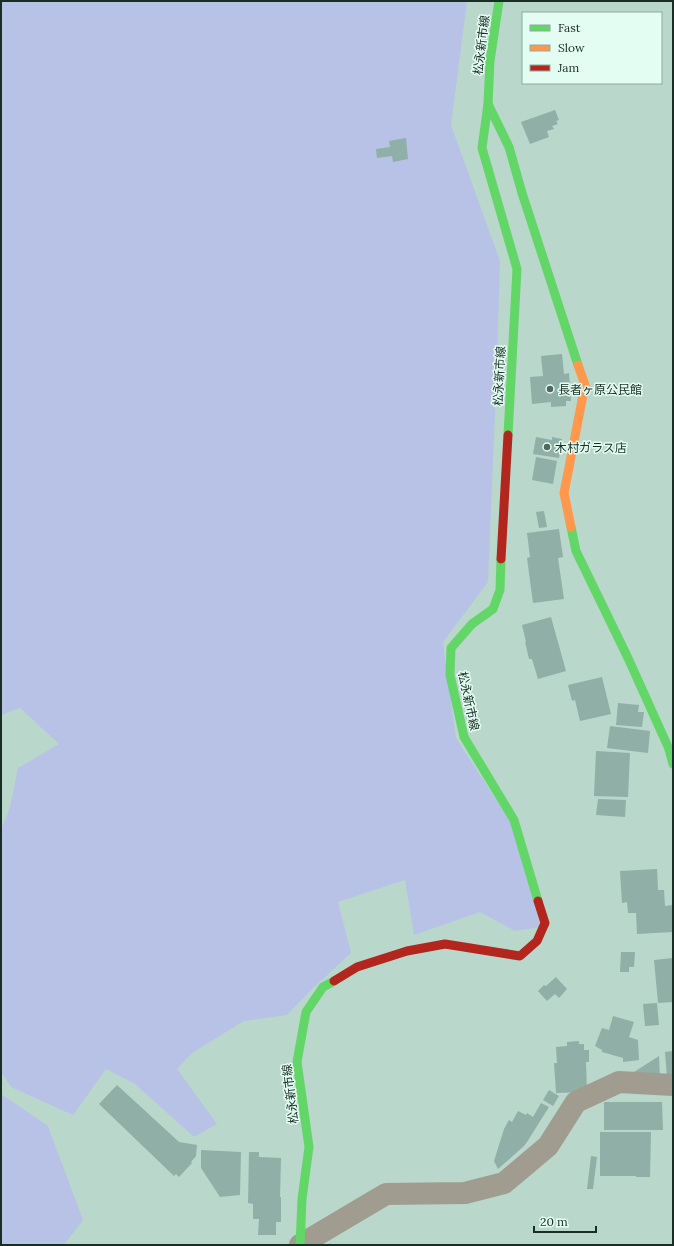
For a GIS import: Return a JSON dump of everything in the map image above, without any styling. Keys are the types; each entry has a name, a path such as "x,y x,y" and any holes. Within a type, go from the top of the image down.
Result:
{"main road":[{"name":"松永新市線","path":"300,1245 302,1199 309,1147 297,1062 306,1012 323,987 357,967 406,951 445,944 520,956 537,941 545,923 532,884 514,820 464,737 450,675 451,648 472,624 493,609 500,590 517,269 482,148 488,104 490,61 499,1"},
{"path":"488,104 509,147 522,193 585,385 564,493 576,551 628,658 669,749 673,764"}],"street":[{"path":"300,1245 386,1194 465,1193 504,1183 548,1146 576,1102 619,1082 673,1086"}],"shaded area":[{"path":"1,1 467,1 451,125 500,261 496,390 488,582 443,642 456,738 511,823 541,927 515,931 480,912 414,935 405,880 338,902 351,953 311,990 287,1015 244,1021 192,1053 177,1069 217,1124 194,1137 135,1084 106,1069 73,1115 11,1087 1,1072 1,830 10,807 18,768 59,744 20,708 1,715"},
{"path":"1,1094 48,1126 83,1220 64,1245 1,1245"}],"building":[{"path":"555,110 559,120 556,121 558,124 552,126 554,129 547,131 549,137 530,144 521,122"},
{"path":"406,138 408,159 393,162 392,156 377,158 376,149 390,147 389,141"},
{"name":"長者ヶ原公民館","path":"562,354 564,374 569,373 571,401 566,401 566,406 551,407 551,402 532,404 530,377 543,376 541,356"},
{"name":"木村ガラス店","path":"536,437 552,440 552,437 562,439 559,458 533,454"},
{"path":"536,457 557,461 553,484 532,480"},
{"path":"544,511 547,527 539,528 536,512"},
{"path":"559,529 563,557 558,558 564,599 533,603 527,558 530,557 527,533"},
{"path":"551,617 566,671 538,679 532,659 529,659 522,625"},
{"path":"602,677 611,714 580,721 575,700 572,701 568,685"},
{"path":"618,703 639,705 638,712 644,712 642,727 616,725"},
{"path":"610,726 650,731 648,753 607,748"},
{"path":"596,751 630,753 628,797 594,796"},
{"path":"598,799 626,800 625,817 596,815"},
{"path":"657,869 658,890 664,890 665,906 673,905 673,932 637,934 636,913 628,913 627,902 622,903 620,871"},
{"path":"621,952 635,952 634,967 629,967 629,972 620,972"},
{"path":"673,958 673,1002 658,1003 654,960"},
{"path":"556,977 567,989 559,998 555,994 547,1001 538,991"},
{"path":"657,1003 659,1025 645,1026 643,1004"},
{"path":"613,1016 634,1022 629,1037 638,1040 639,1060 623,1062 623,1058 602,1052 602,1050 595,1046 602,1028 609,1030"},
{"path":"579,1041 579,1044 584,1044 584,1050 589,1050 589,1062 586,1062 587,1092 556,1093 554,1063 557,1063 556,1047 567,1046 567,1042"},
{"path":"673,1051 673,1077 667,1078 665,1052"},
{"path":"659,1056 660,1079 634,1072"},
{"path":"117,1085 179,1142 197,1145 196,1156 191,1162 192,1163 179,1177 176,1174 174,1176 99,1104"},
{"path":"549,1090 559,1096 553,1106 543,1100"},
{"path":"604,1102 662,1102 663,1130 604,1130"},
{"path":"541,1103 549,1107 527,1142 498,1169 494,1161 504,1129 509,1120 512,1122 518,1111 526,1115 527,1113 533,1117"},
{"path":"600,1132 651,1132 650,1177 600,1176"},
{"path":"201,1150 241,1152 240,1195 220,1197 201,1168"},
{"path":"249,1152 259,1152 259,1157 281,1158 281,1222 276,1222 276,1235 258,1235 259,1219 253,1219 253,1204 248,1203"},
{"path":"591,1156 597,1157 593,1189 587,1189"}],"traffic: fast":[{"path":"499,1 490,61 488,104 482,148 517,269 508,435"},
{"path":"488,104 509,147 522,193 578,365"},
{"path":"571,527 576,551 628,658 669,749 673,764"},
{"path":"501,559 500,590 493,609 472,624 451,648 450,675 464,737 514,820 538,901"},
{"path":"300,1245 302,1199 309,1147 297,1062 306,1012 323,987 334,981"}],"traffic: slow":[{"path":"571,527 564,493 585,385 578,365"}],"traffic: jam":[{"path":"501,559 508,435"},
{"path":"334,981 357,967 407,951 445,944 520,956 537,941 545,923 538,901"}],"place":[{"name":"長者ヶ原公民館","path":"550,389"},
{"name":"木村ガラス店","path":"547,447"}]}
